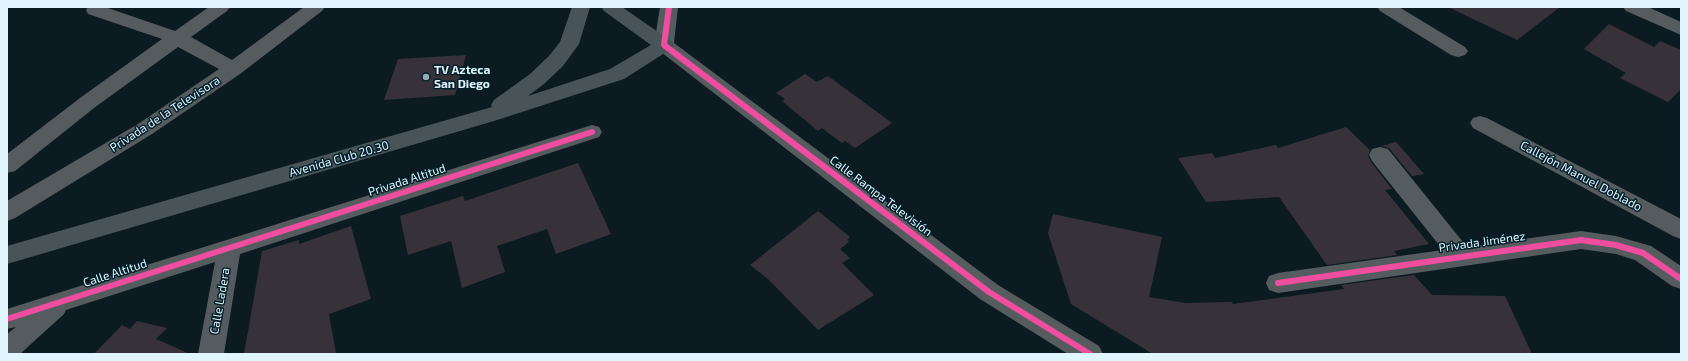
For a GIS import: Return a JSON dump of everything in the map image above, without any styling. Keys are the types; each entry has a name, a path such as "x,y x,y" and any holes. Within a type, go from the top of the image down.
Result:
{"main road":[{"path":"487,116 537,79 556,61 569,44 581,7"},
{"path":"610,7 664,45"},
{"name":"Avenida Club 20.30","path":"7,254 487,116 617,74 664,45"}],"street":[{"path":"7,165 87,102 222,7"},
{"name":"Privada de la Televisora","path":"7,212 145,128 233,69 316,7"},
{"path":"664,45 669,7"},
{"path":"1386,7 1458,51"},
{"path":"1632,7 1681,29"},
{"path":"95,10 177,38 233,69"},
{"name":"Calle Rampa Televisión","path":"664,45 989,292 1090,354"},
{"name":"Callejón Manuel Doblado","path":"1480,123 1681,230"},
{"name":"Privada Altitud","path":"229,248 592,132"},
{"path":"1380,155 1462,256"},
{"name":"Privada Jiménez","path":"1278,283 1581,240 1616,245 1642,253 1681,279"},
{"name":"Calle Altitud","path":"7,319 229,248"},
{"name":"Calle Ladera","path":"211,354 229,248"},
{"path":"7,350 60,302"}],"building":[{"path":"1448,7 1560,7 1517,40"},
{"path":"1609,24 1654,47 1660,41 1681,50 1681,89 1668,102 1620,78 1626,73 1584,49"},
{"name":"TV Azteca San Diego","path":"466,55 455,95 384,100 398,59"},
{"path":"805,74 817,82 828,76 892,123 855,148 845,141 842,143 822,128 818,131 782,101 785,99 776,93"},
{"path":"1346,127 1370,150 1368,156 1371,162 1392,189 1385,190 1429,244 1394,251 1397,255 1327,265 1279,197 1206,202 1178,158 1212,153 1215,158 1276,145 1278,148"},
{"path":"1396,142 1424,174 1412,176 1389,148 1382,146"},
{"path":"578,163 611,234 556,254 547,229 497,246 505,272 462,288 451,241 408,255 400,216 463,196 465,201"},
{"path":"818,211 850,237 847,240 849,242 840,249 850,258 842,263 874,295 818,330 768,279 750,265"},
{"path":"1053,214 1162,237 1149,297 1185,303 1232,302 1233,304 1344,289 1341,285 1414,275 1432,295 1505,296 1532,354 1153,354 1071,304 1048,233"},
{"path":"351,226 371,299 329,314 336,354 244,354 262,251 299,240 299,244"},
{"path":"137,321 167,328 156,339 190,354 94,354 122,325 130,329"}],"cycle path":[{"path":"669,7 664,45 989,292 1090,354"},
{"path":"7,319 592,132"},
{"path":"1278,283 1581,240 1616,245 1643,253 1681,279"}],"place":[{"name":"TV Azteca San Diego","path":"426,77"}]}
